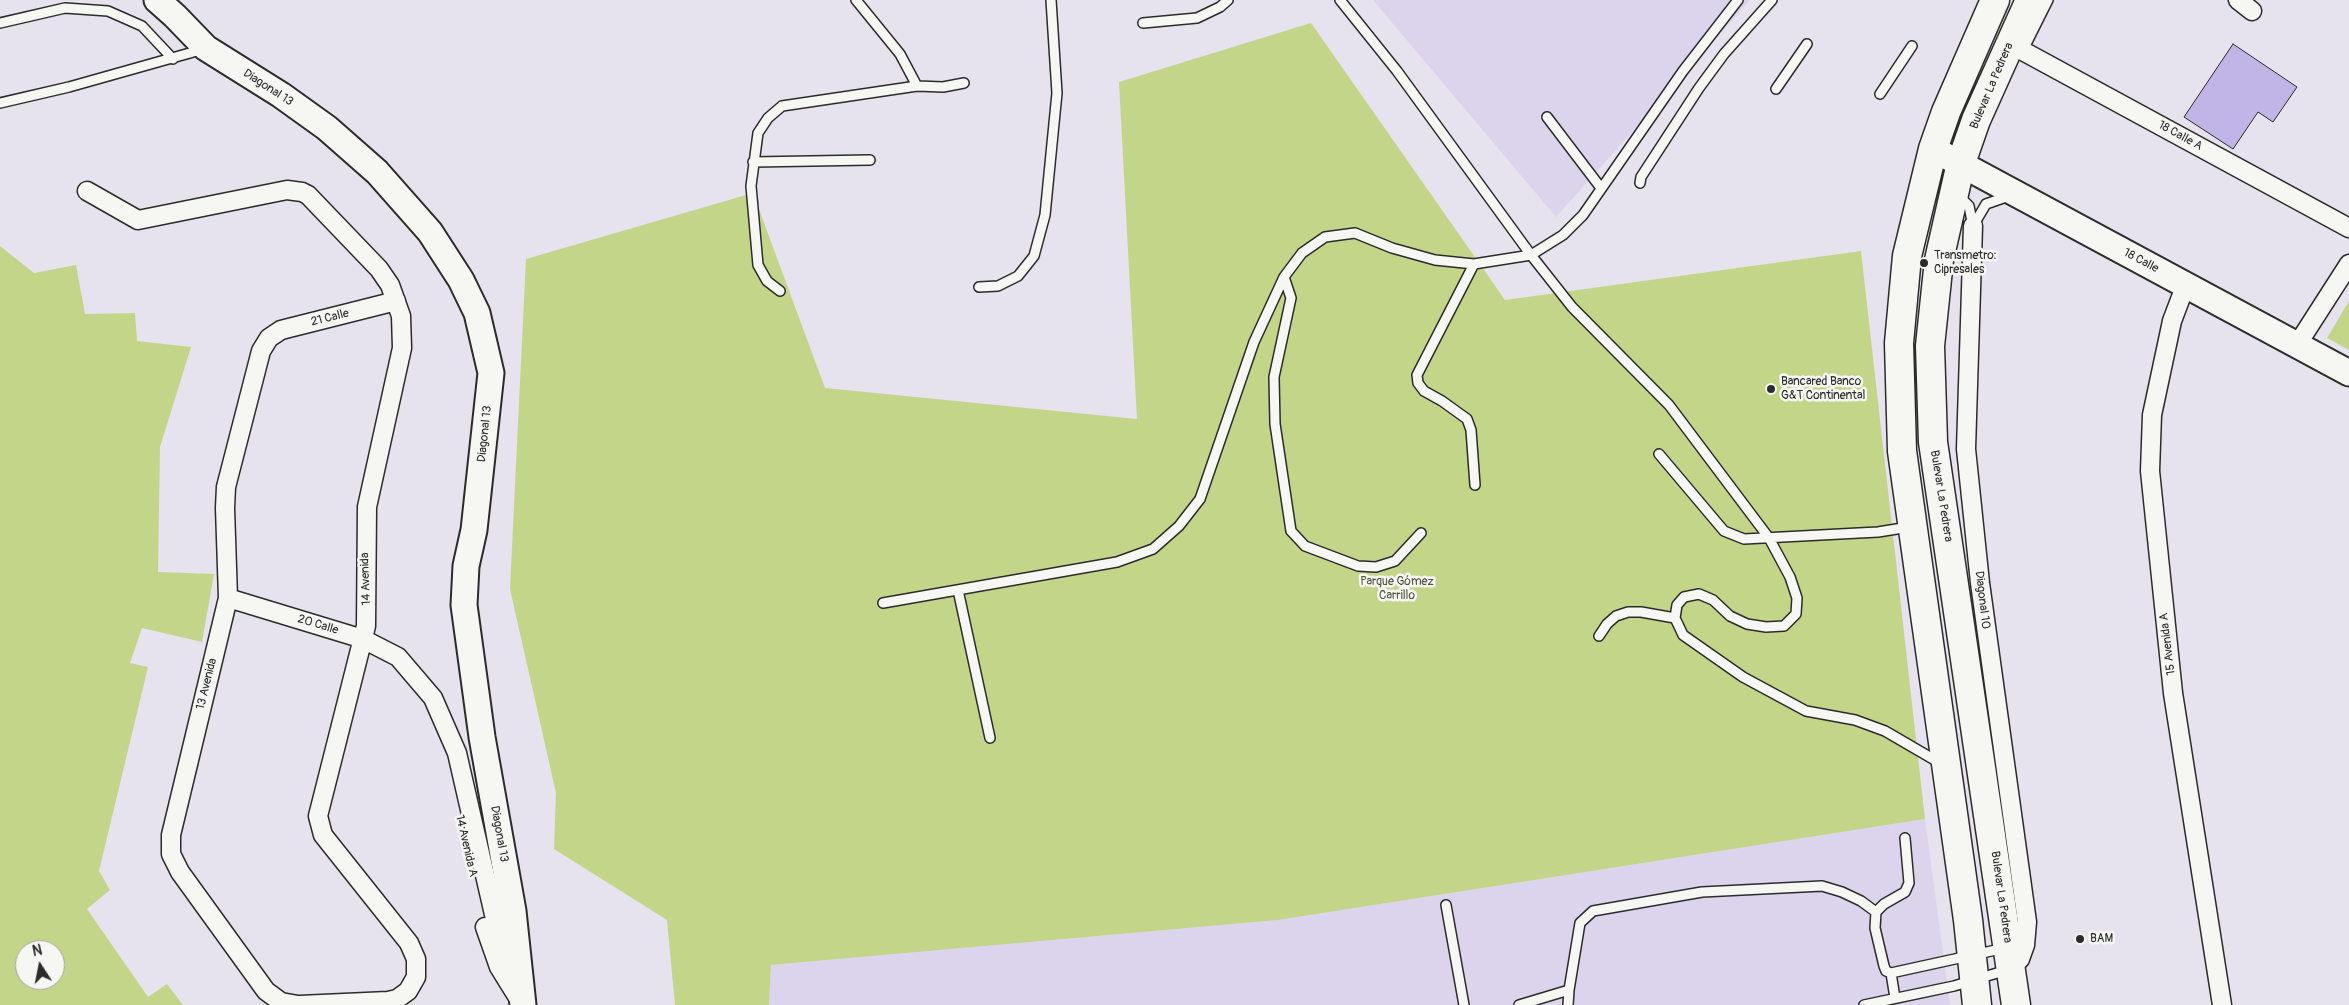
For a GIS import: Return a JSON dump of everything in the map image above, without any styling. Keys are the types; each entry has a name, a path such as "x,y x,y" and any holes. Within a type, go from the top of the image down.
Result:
{"main road":[{"path":"1975,980 1902,451 1899,342 1907,256 1933,149 1946,112 1995,0"},
{"name":"Bulevar La Pedrera","path":"2016,1005 1933,442 1930,346 1939,260 1962,163 1976,120 2016,47 2030,0"}],"street":[{"name":"Diagonal 13","path":"157,0 206,48 281,95 327,128 377,172 430,232 461,280 476,312 491,373 474,530 466,566 464,605 482,737 513,912 523,999"},
{"name":"18 Calle A","path":"2016,47 2349,228"},
{"name":"18 Calle","path":"1933,149 2349,373"},
{"name":"14 Avenida","path":"87,191 138,220 287,190 302,192 308,195 379,269 396,300 403,331 402,348 367,507 365,546 368,600 363,639 320,807 318,823 329,844 409,943 416,959 417,968 413,985 397,999 299,1005"},
{"name":"Diagonal 10","path":"1973,226 1966,450 1980,583 2027,922 2025,945 2020,960 2009,958"},
{"path":"2297,345 2349,264"},
{"name":"15 Avenida A","path":"2186,284 2172,321 2152,415 2150,471 2173,693 2222,1005"},
{"name":"21 Calle","path":"267,341 281,330 396,300"},
{"name":"13 Avenida","path":"267,341 259,358 226,487 228,598 172,827 170,847 180,872 273,998 281,1002 299,1005"},
{"name":"20 Calle","path":"228,598 363,639 404,662"},
{"name":"14 Avenida A","path":"404,662 433,698 457,753 498,932 523,999"}],"lane":[{"path":"856,0 900,54 917,86"},
{"path":"979,287 998,286 1018,276 1034,256 1045,215 1057,93 1051,0"},
{"path":"1143,23 1196,18 1220,7 1228,0"},
{"path":"1340,0 1397,71 1531,255 1572,307 1669,405 1768,538 1790,577 1797,598 1796,614 1784,626 1766,627 1748,624 1730,616 1713,600 1699,594 1684,597 1677,606 1675,618 1683,635 1744,677 1806,711 1855,720 1885,731 1947,767"},
{"path":"883,603 1117,562 1153,549 1179,526 1200,499 1254,342 1284,277 1302,253 1325,237 1354,233 1392,248 1435,260 1474,264 1531,255 1563,235 1583,215 1683,71 1738,0"},
{"path":"1640,183 1641,177 1699,88 1724,54 1772,0"},
{"path":"2016,47 2048,0"},
{"path":"0,23 65,8 108,11 142,26 173,59"},
{"path":"1776,89 1808,44"},
{"path":"1880,94 1912,46"},
{"path":"0,103 173,59 206,48"},
{"path":"780,291 767,281 758,265 751,186 758,133 768,118 782,106 917,86 943,87 964,83"},
{"path":"1546,117 1602,188"},
{"path":"753,162 870,160"},
{"path":"1954,192 1969,206 1973,226"},
{"path":"1973,226 1986,204 2006,196 2021,196"},
{"path":"1474,264 1417,374 1418,383 1424,391 1467,419 1470,430 1475,485"},
{"path":"1284,277 1291,298 1274,377 1275,424 1291,531 1305,546 1358,566 1376,567 1395,561 1421,533"},
{"path":"1659,454 1724,531 1744,539 1878,532 1913,526"},
{"path":"958,590 990,738"},
{"path":"1599,636 1607,624 1616,616 1628,612 1641,612 1675,618"},
{"path":"1905,838 1909,883 1905,892 1884,904 1876,912 1875,928 1886,971 1975,980 2009,958"},
{"path":"1568,1005 1568,990 1580,923 1593,911 1702,892 1822,886 1855,898 1876,912"},
{"path":"1446,905 1464,1005"},
{"path":"1866,1005 1975,980 2009,958"},
{"path":"1891,973 1895,998"},
{"path":"1519,1005 1568,990"}],"shaded area":[{"path":"1373,0 1750,0 1556,217"},
{"path":"1925,819 1950,1005 769,1005 771,965 1278,920"}],"green space":[{"name":"Parque Gómez Carrillo","path":"1311,23 1505,300 1861,251 1925,819 1278,920 771,965 769,1005 675,1005 667,920 554,849 556,793 510,589 526,259 753,193 825,388 1137,419 1119,82"},
{"path":"0,246 34,273 76,265 85,314 135,313 137,341 191,347 160,447 158,572 214,574 202,642 142,628 130,663 148,667 99,871 110,890 87,909 148,997 167,984 183,1005 0,1005"},
{"path":"2349,301 2349,350 2327,338"}],"building":[{"path":"2233,44 2297,87 2273,122 2258,112 2233,149 2184,117"}],"place":[{"name":"Transmetro: Cipresales","path":"1924,263"},
{"name":"Bancared Banco G&T Continental","path":"1771,389"},
{"name":"BAM","path":"2080,939"}]}
